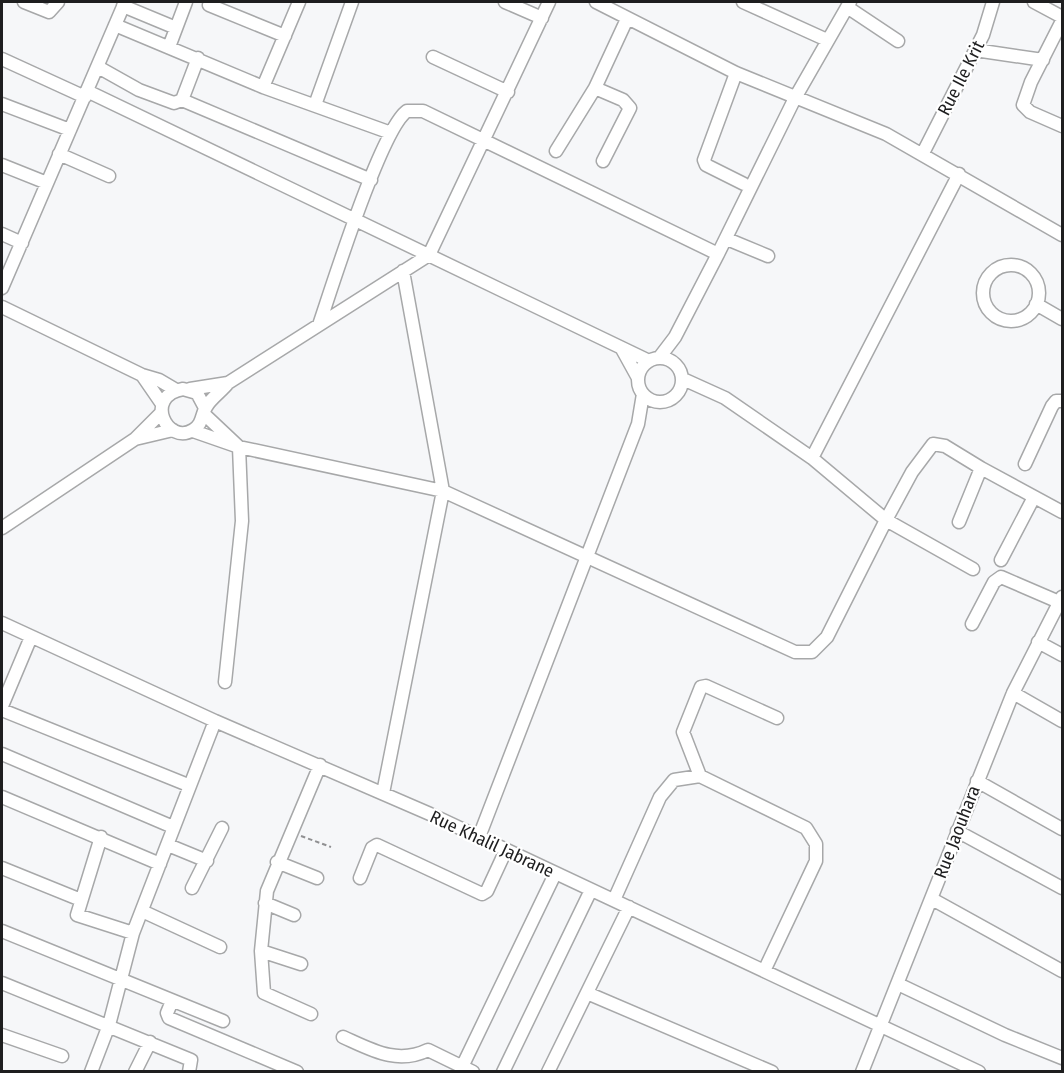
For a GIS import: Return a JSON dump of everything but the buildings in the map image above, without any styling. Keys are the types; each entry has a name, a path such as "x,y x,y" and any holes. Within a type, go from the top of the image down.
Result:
{"street":[{"path":"24,2 49,12 58,2"},
{"path":"169,46 186,2"},
{"path":"263,87 299,2"},
{"path":"315,105 352,2"},
{"path":"505,2 542,18"},
{"path":"193,431 228,383 429,255 549,2"},
{"path":"596,2 736,73 866,124 923,153 1062,235"},
{"path":"743,2 827,40"},
{"name":"Rue Ile Krit","path":"923,153 988,23 993,2"},
{"path":"1034,2 1062,19 1058,40 1043,60 1031,82 1024,100 1025,109 1062,126"},
{"path":"2,288 124,4 176,28"},
{"path":"638,378 642,368 654,360 675,337 727,239 795,98 848,4 898,41"},
{"path":"209,5 285,36"},
{"path":"556,151 595,88 627,19"},
{"path":"115,25 263,87 391,133"},
{"path":"975,50 1043,60"},
{"path":"433,57 508,92"},
{"path":"182,100 198,58"},
{"path":"2,59 86,94 356,220 622,350 654,360 673,362 680,369 683,379 679,392 670,400 658,403 638,424"},
{"path":"98,67 160,99 174,103 182,100 371,180"},
{"path":"736,73 704,160 706,165 744,184"},
{"path":"595,88 623,100 630,108 603,161"},
{"path":"2,104 70,130"},
{"path":"319,325 371,180 391,133 400,116 416,109 483,139 718,254"},
{"path":"59,154 109,176"},
{"path":"2,165 47,183"},
{"path":"812,458 959,174"},
{"path":"2,234 22,243"},
{"path":"727,239 768,256"},
{"path":"1012,265 1022,268 1031,274 1037,283 1036,304 1020,319 999,318 984,303 985,282 1001,267 1012,265"},
{"path":"383,793 444,491 403,271"},
{"path":"1036,304 1062,319"},
{"path":"2,307 176,390"},
{"path":"673,362 675,337"},
{"path":"479,837 638,424 643,394 638,378 622,350"},
{"path":"142,375 162,409 165,423 173,430"},
{"path":"683,379 700,389 725,398 812,458 886,520 973,569"},
{"path":"2,528 135,439 162,409 168,395 176,390 228,383"},
{"path":"190,389 197,393 205,412 239,447 242,521 225,682"},
{"path":"679,392 700,389"},
{"path":"643,394 658,403"},
{"path":"1025,464 1052,406 1060,399 1062,401"},
{"path":"135,439 173,430 186,433 193,431 239,447 444,491 795,652 812,652 827,637 912,472 927,448 933,444 945,446 1062,512"},
{"path":"959,522 981,468"},
{"path":"1001,560 1034,496"},
{"path":"972,624 994,582 1001,578 1061,600"},
{"name":"Rue Jaouhara","path":"863,1071 1013,693 1061,600"},
{"name":"Rue Khalil Jabrane","path":"2,623 215,721 320,765 479,837 979,1071"},
{"path":"31,637 2,708 189,785"},
{"path":"1038,642 1062,655"},
{"path":"700,776 682,732 701,687 706,686 777,718"},
{"path":"1013,693 1062,721"},
{"path":"91,1071 109,1025 133,933 215,721"},
{"path":"2,754 173,827"},
{"path":"311,1014 264,993 261,951 265,903 277,862 320,765"},
{"path":"614,900 660,797 674,780 700,776 806,828 816,844 816,861 764,970"},
{"path":"977,781 1062,829"},
{"path":"2,797 160,864"},
{"path":"192,888 222,828"},
{"path":"957,831 1062,888"},
{"path":"100,837 77,912 79,916 133,933"},
{"path":"168,845 207,861"},
{"path":"360,878 372,848 377,845 482,894 487,891 506,850"},
{"path":"277,862 317,878"},
{"path":"2,868 81,900"},
{"path":"343,1037 372,1050 404,1058 428,1050 468,1070 555,874"},
{"path":"503,1071 591,891"},
{"path":"932,899 1062,970"},
{"path":"265,903 294,915"},
{"path":"548,1071 629,907"},
{"path":"142,911 220,947"},
{"path":"2,931 223,1022"},
{"path":"261,951 301,964"},
{"path":"2,983 191,1060 189,1071"},
{"path":"898,984 1005,1035 1062,1058"},
{"path":"586,993 772,1071"},
{"path":"172,1001 167,1013 169,1018 297,1071"},
{"path":"2,1035 62,1056"},
{"path":"135,1071 150,1042"}],"path":[{"path":"290,832 331,847"}]}
